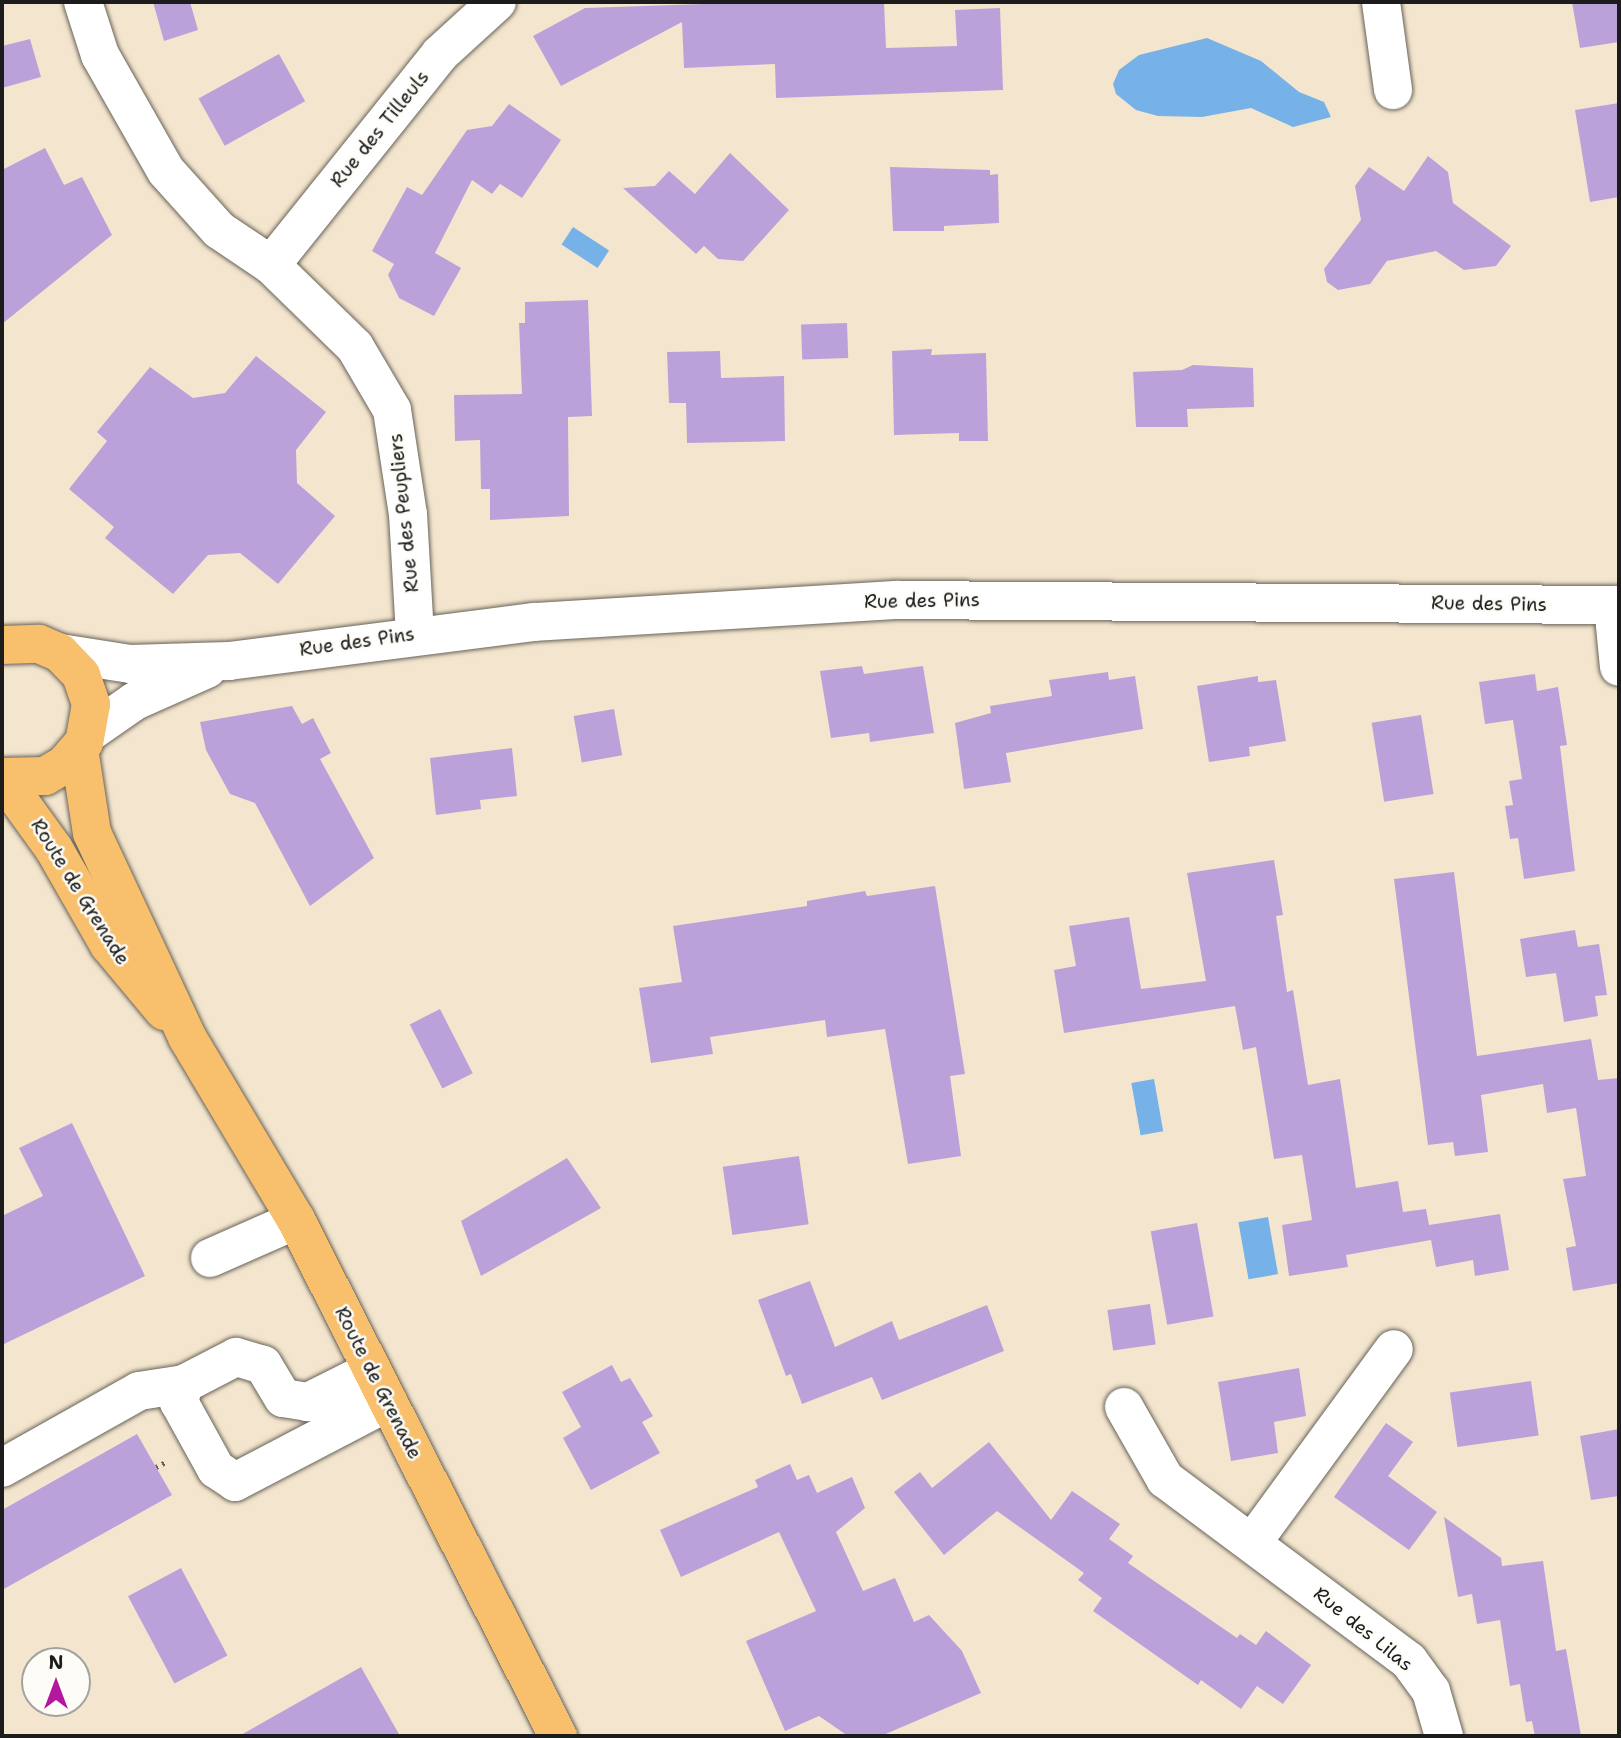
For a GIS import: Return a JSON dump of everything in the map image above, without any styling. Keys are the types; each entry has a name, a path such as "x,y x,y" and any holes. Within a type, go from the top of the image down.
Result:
{"main road":[{"path":"2,614 49,648"},
{"path":"2,645 49,648"},
{"name":"Route de Grenade","path":"49,648 87,689 90,720 83,742 92,833 187,1037 296,1220 558,1736"},
{"path":"2,777 45,776 83,742"},
{"name":"Route de Grenade","path":"2,777 54,849 109,945 187,1037"}],"street":[{"name":"Rue des Peupliers","path":"83,2 100,55 166,171 219,230 271,265 355,346 392,410 408,514 415,634"},
{"name":"Rue des Tilleuls","path":"271,265 440,54 497,2"},
{"path":"1381,2 1393,90"},
{"name":"Rue des Pins","path":"49,648 130,664 178,670 415,634 535,622 896,600 1616,605"},
{"path":"1616,605 1619,667"},
{"name":"Rue des Pins","path":"83,742 178,670"},
{"path":"210,1258 296,1220"},
{"path":"1252,1543 1394,1349"},
{"path":"2,1468 139,1391 184,1384 236,1357 264,1365 283,1398 308,1402 380,1386"},
{"path":"184,1384 179,1402 216,1469 235,1482 380,1386"},
{"name":"Rue des Lilas","path":"1124,1407 1165,1479 1409,1661 1430,1691 1444,1736"}],"water":[{"path":"1207,38 1261,61 1299,92 1324,102 1331,117 1293,127 1251,108 1202,117 1158,116 1136,110 1116,94 1113,84 1119,70 1139,55"},
{"path":"573,227 609,250 598,268 562,245"},
{"path":"1154,1079 1163,1131 1141,1135 1131,1083"},
{"path":"1268,1217 1278,1274 1249,1279 1238,1222"}],"building":[{"path":"153,2 190,2 198,30 164,41"},
{"path":"762,2 884,2 886,48 957,46 955,10 1000,8 1003,90 776,98 775,64 684,68 682,22 561,86 533,36 585,8"},
{"path":"1572,2 1619,2 1619,42 1580,48"},
{"path":"30,39 41,77 2,88 2,46"},
{"path":"279,54 305,101 225,146 199,99"},
{"path":"1619,103 1619,197 1590,202 1575,110"},
{"path":"509,104 561,140 522,198 500,184 492,194 472,180 435,253 461,268 434,316 399,298 388,275 394,264 372,251 407,187 422,195 467,130 492,126"},
{"path":"45,148 64,185 82,177 112,235 2,324 2,170"},
{"path":"730,153 789,210 743,261 718,259 704,246 696,254 623,188 655,186 669,171 695,194"},
{"path":"1428,156 1448,172 1453,203 1511,246 1496,266 1464,270 1436,251 1387,261 1370,284 1338,290 1327,282 1324,269 1361,220 1355,186 1369,167 1404,191"},
{"path":"890,167 990,170 990,175 998,174 999,223 944,226 944,231 893,231"},
{"path":"588,300 592,416 568,417 569,516 490,520 490,489 481,489 480,440 455,441 454,395 522,394 519,323 525,323 525,302"},
{"path":"847,323 848,358 802,360 801,325"},
{"path":"932,349 931,355 986,353 988,441 959,441 959,433 894,435 892,351"},
{"path":"720,351 721,378 784,376 785,441 687,443 686,403 669,403 667,352"},
{"path":"256,356 326,412 296,450 297,483 335,516 278,584 240,553 208,555 173,594 105,538 114,527 69,489 107,441 97,432 150,367 193,398 225,393"},
{"path":"1193,365 1253,368 1254,407 1187,409 1188,427 1136,427 1133,372 1182,370"},
{"path":"862,666 864,674 923,666 934,733 870,742 869,733 831,738 820,671"},
{"path":"1108,672 1109,680 1135,676 1143,729 1006,753 1011,782 964,789 955,723 991,713 990,706 1052,696 1049,680"},
{"path":"1535,674 1537,691 1558,687 1567,745 1560,746 1575,871 1524,879 1518,838 1510,839 1505,806 1513,805 1509,781 1522,779 1513,720 1485,724 1479,682"},
{"path":"1258,676 1258,682 1276,680 1286,741 1249,747 1250,756 1209,762 1197,686"},
{"path":"292,706 302,724 313,718 331,753 320,759 374,858 310,906 255,803 230,794 206,750 200,722"},
{"path":"614,709 622,755 582,762 574,716"},
{"path":"1421,715 1434,794 1384,802 1372,723"},
{"path":"512,748 517,796 480,800 481,809 436,815 430,758"},
{"path":"1274,860 1283,915 1276,916 1287,992 1293,990 1308,1085 1340,1079 1356,1188 1398,1181 1403,1212 1426,1209 1429,1225 1500,1214 1509,1270 1475,1276 1473,1260 1436,1267 1431,1240 1346,1255 1348,1267 1289,1276 1282,1225 1312,1220 1302,1155 1274,1159 1256,1047 1243,1050 1235,1006 1064,1033 1054,970 1076,966 1069,926 1129,917 1141,989 1206,981 1187,873"},
{"path":"1454,872 1477,1056 1591,1039 1598,1080 1619,1078 1619,1283 1573,1291 1566,1248 1576,1246 1563,1179 1586,1176 1576,1108 1547,1113 1543,1084 1481,1095 1488,1152 1455,1156 1453,1142 1428,1145 1394,879"},
{"path":"935,886 965,1074 950,1076 961,1156 908,1164 885,1029 827,1037 825,1020 710,1037 713,1054 651,1063 639,988 682,982 673,926 807,906 807,901 865,891 867,896"},
{"path":"1575,930 1578,947 1599,944 1607,995 1595,996 1598,1016 1564,1022 1556,973 1526,977 1520,939"},
{"path":"440,1009 473,1073 442,1089 410,1024"},
{"path":"72,1123 145,1276 2,1345 2,1216 43,1196 19,1148"},
{"path":"799,1156 809,1224 732,1235 723,1167"},
{"path":"567,1158 601,1208 481,1276 461,1221"},
{"path":"1197,1223 1213,1317 1167,1325 1151,1231"},
{"path":"810,1281 835,1347 892,1321 899,1340 987,1305 1004,1351 882,1400 872,1377 802,1404 791,1374 786,1376 758,1300"},
{"path":"1150,1304 1156,1345 1113,1351 1107,1310"},
{"path":"612,1365 621,1382 630,1378 653,1416 642,1422 660,1453 591,1490 563,1438 581,1427 562,1392"},
{"path":"1299,1368 1306,1416 1274,1422 1278,1453 1231,1461 1218,1382"},
{"path":"1531,1381 1539,1435 1457,1447 1450,1392"},
{"path":"1386,1423 1413,1442 1388,1476 1437,1512 1409,1550 1334,1497"},
{"path":"1619,1429 1619,1496 1591,1500 1580,1436"},
{"path":"137,1434 172,1495 2,1590 2,1510"},
{"path":"989,1442 1051,1520 1072,1491 1120,1524 1109,1539 1133,1556 1128,1563 1237,1638 1240,1634 1256,1645 1266,1631 1311,1665 1283,1704 1257,1686 1241,1709 1201,1680 1198,1685 1093,1611 1102,1598 1078,1580 1084,1573 997,1511 944,1555 894,1492 920,1472 932,1488"},
{"path":"790,1464 797,1480 809,1475 817,1493 852,1477 865,1508 836,1532 863,1591 895,1578 914,1622 929,1615 962,1651 981,1693 881,1736 848,1736 819,1716 785,1731 746,1641 816,1611 779,1532 681,1577 660,1530 758,1487 755,1480"},
{"path":"1444,1517 1501,1558 1502,1566 1543,1561 1556,1651 1566,1649 1581,1736 1535,1736 1532,1721 1526,1722 1520,1684 1510,1686 1500,1620 1477,1624 1472,1594 1458,1597"},
{"path":"181,1568 227,1655 175,1684 128,1596"},
{"path":"361,1667 400,1736 239,1736"}]}
